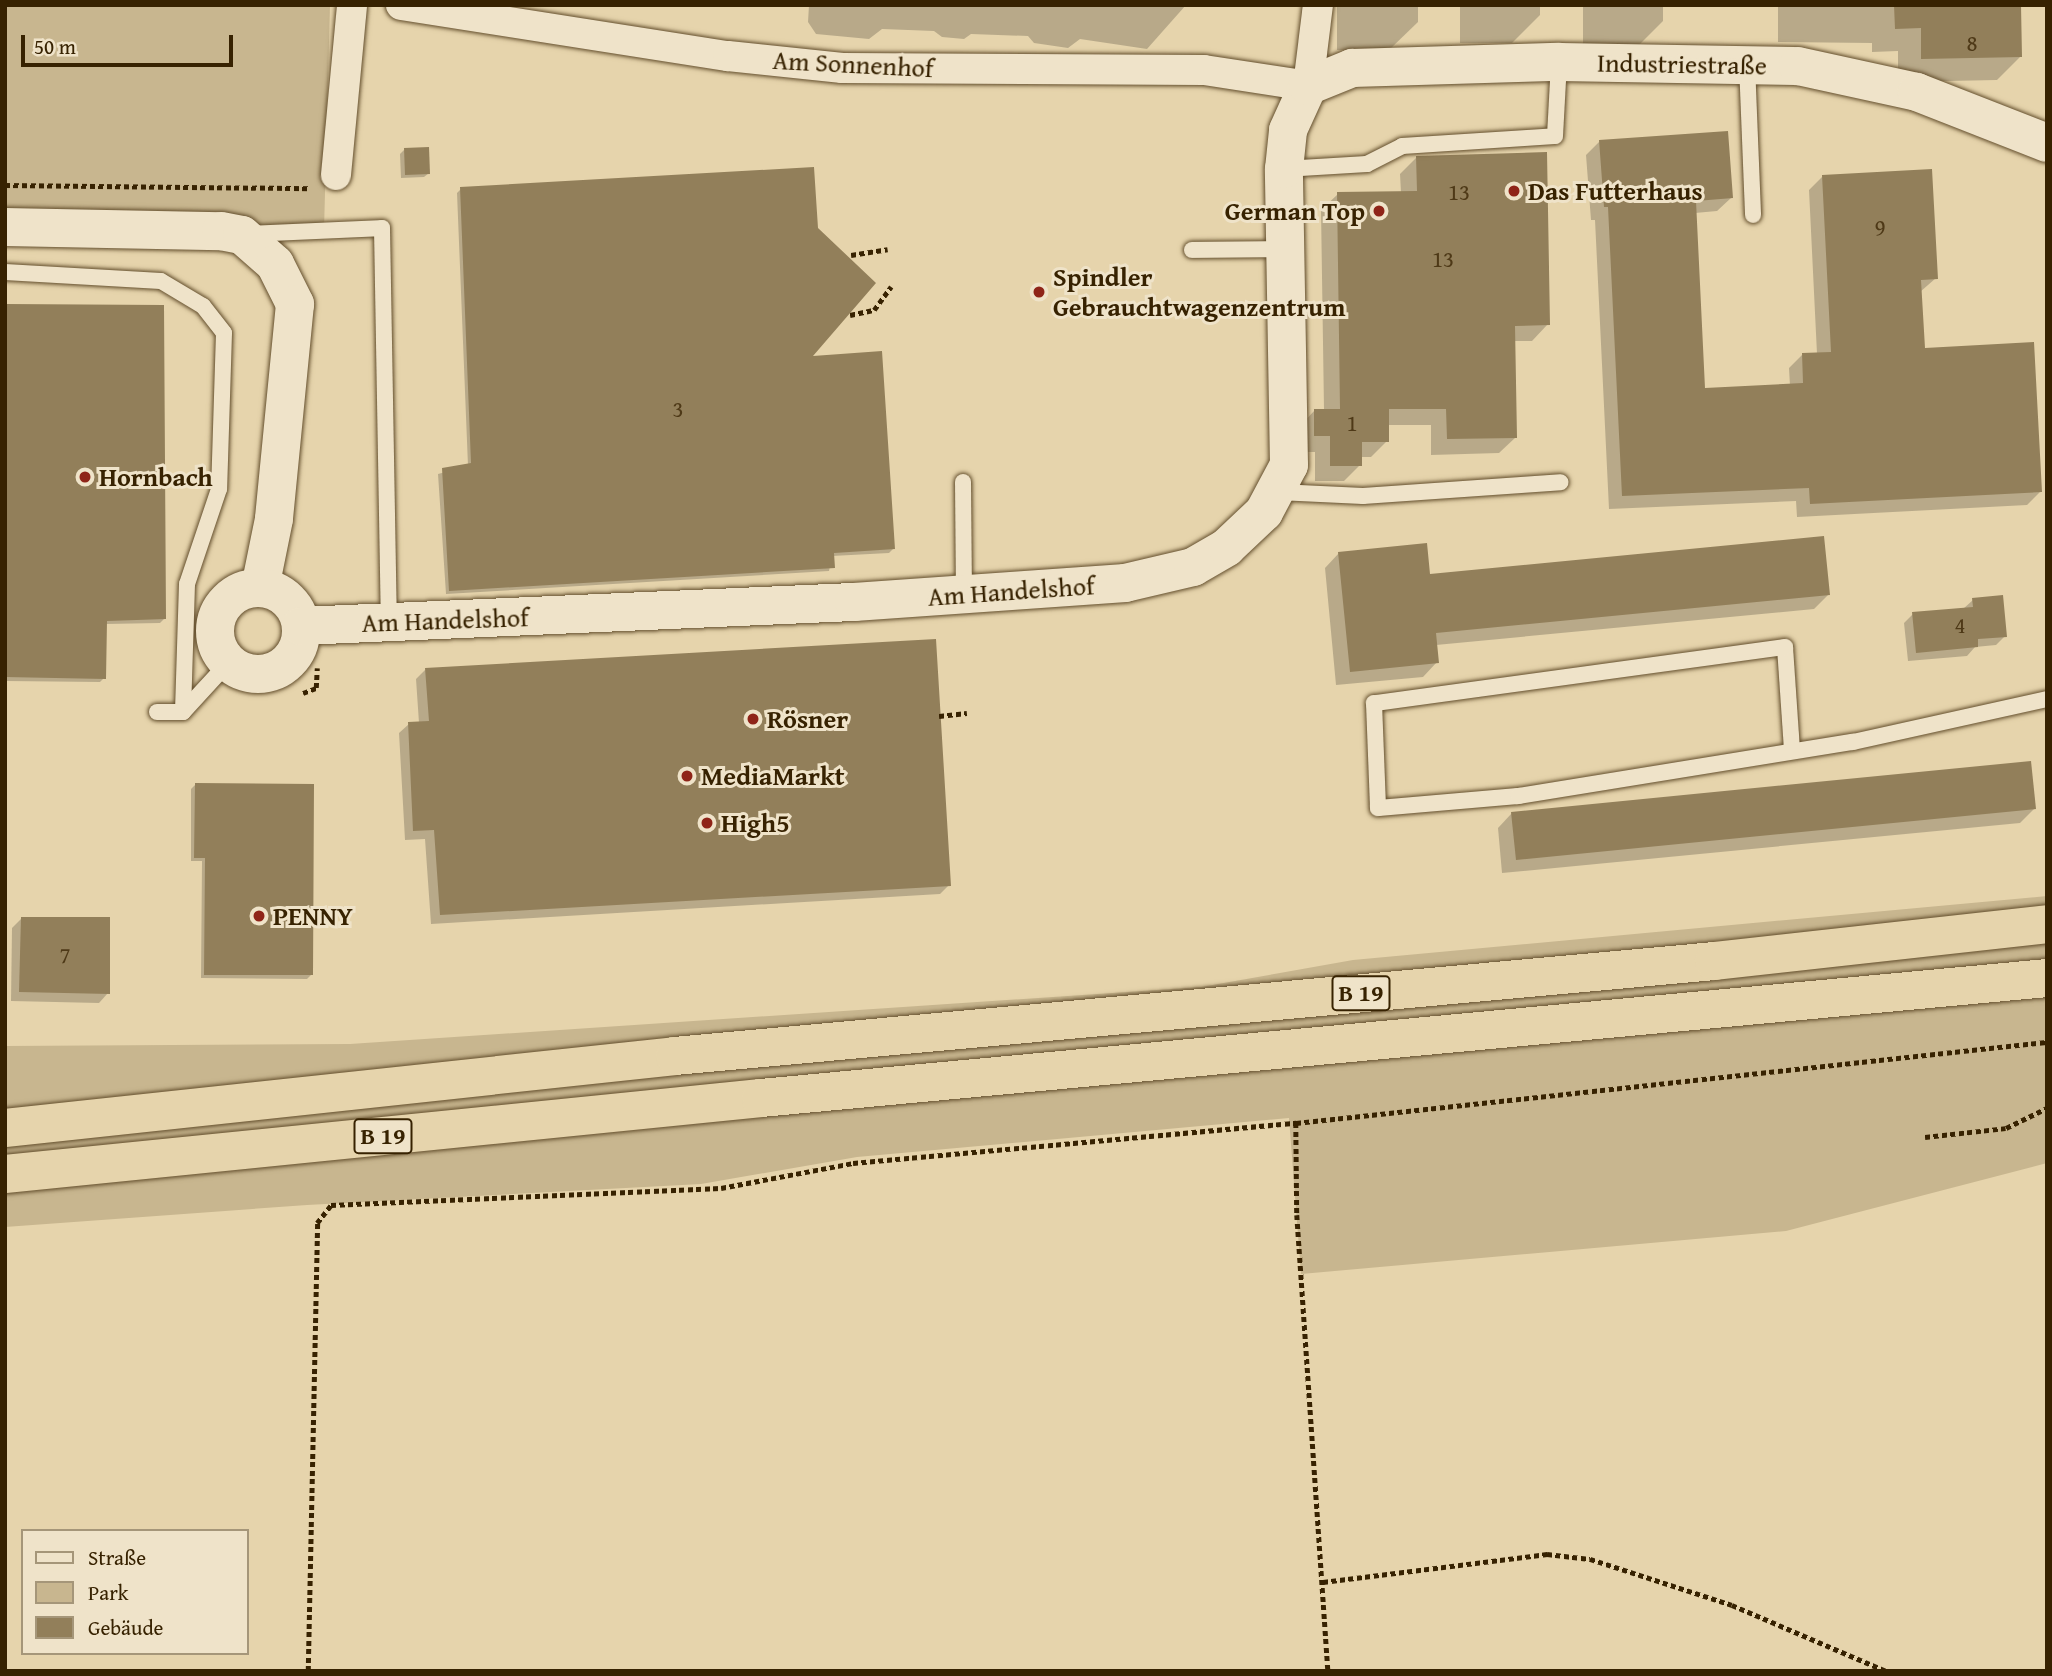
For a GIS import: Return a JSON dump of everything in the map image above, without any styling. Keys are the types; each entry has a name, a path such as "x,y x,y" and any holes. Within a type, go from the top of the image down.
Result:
{"highway":[{"name":"B 19","path":"5,1128 675,1056 1714,961 2047,924"},
{"name":"B 19","path":"5,1174 761,1098 2047,978"}],"street":[{"path":"336,175 352,5"},
{"name":"Am Sonnenhof","path":"401,5 728,56 842,68 1204,70 1308,86"},
{"path":"1308,86 1318,5"},
{"name":"Industriestraße","path":"1308,86 1352,68 1559,62 1798,66 1917,92 2047,143"},
{"name":"Am Handelshof","path":"301,626 964,594 1125,583 1192,567 1227,547 1278,492 1289,464 1284,169 1288,130 1308,86"},
{"path":"5,227 242,235 275,264 295,304 274,519 260,588"},
{"path":"260,588 279,593 294,607 301,626 299,647 287,664 257,673 228,663 216,635 223,605 240,592 260,588"}],"lane":[{"path":"1284,169 1367,163 1402,146 1555,136 1559,62"},
{"path":"1747,64 1753,215"},
{"path":"242,235 382,228 389,622"},
{"path":"1192,250 1284,249"},
{"path":"5,272 162,281 203,306 224,333 219,489 187,584 183,712"},
{"path":"963,482 964,594"},
{"path":"1278,492 1363,496 1561,482"},
{"path":"1792,750 1785,646 1374,703 1378,808 1518,796 1853,742 2047,699"},
{"path":"157,712 183,712 228,663"}],"path":[{"path":"5,185 268,191 316,187 336,175"},
{"path":"851,255 888,249"},
{"path":"850,315 874,310 891,287"},
{"path":"303,693 316,688 317,668"},
{"path":"939,716 967,713"},
{"path":"308,1671 317,1223 331,1205 721,1188 853,1163 1296,1123 2047,1042"},
{"path":"1925,1137 2006,1128 2047,1108"},
{"path":"1296,1123 1297,1214 1328,1671"},
{"path":"1323,1582 1547,1554 1590,1559 1732,1605 1886,1671"}],"green space":[{"path":"5,5 330,5 324,230 5,238"},
{"path":"2047,896 2047,1163 1786,1231 1301,1274 1289,1118 857,1157 701,1184 307,1205 5,1227 5,1046 350,1044 1201,987 1353,960"}],"building":[{"path":"1894,5 2021,5 2022,57 1921,59 1921,28 1895,29"},
{"path":"1728,131 1733,198 1696,201 1705,388 1803,383 1802,353 1831,352 1822,175 1932,169 1938,279 1921,280 1925,348 2034,342 2042,492 1810,504 1809,488 1622,496 1608,207 1604,207 1599,140"},
{"path":"429,147 430,174 405,175 404,148"},
{"path":"1547,152 1550,325 1515,326 1517,438 1447,439 1446,409 1389,409 1389,442 1362,442 1362,466 1330,466 1330,436 1314,436 1314,409 1340,409 1337,192 1417,191 1416,156"},
{"path":"814,167 818,228 876,283 813,356 882,351 895,549 834,553 835,568 449,591 442,468 471,463 460,187"},
{"name":"Hornbach","path":"5,304 164,305 166,619 107,621 106,679 5,677"},
{"path":"1824,536 1830,595 1436,633 1439,663 1350,672 1338,552 1427,543 1430,574"},
{"path":"2003,595 2007,637 1978,639 1978,647 1916,653 1912,612 1973,607 1972,598"},
{"name":"MediaMarkt","path":"936,639 951,886 440,915 434,830 413,831 408,722 429,721 425,668"},
{"path":"2031,761 2036,809 1516,860 1511,812"},
{"name":"PENNY","path":"195,783 314,784 313,975 204,975 205,858 194,858"},
{"path":"21,917 110,917 110,994 19,992"}],"place":[{"name":"Das Futterhaus","path":"1514,191"},
{"name":"German Top","path":"1379,211"},
{"name":"Spindler Gebrauchtwagenzentrum","path":"1039,292"},
{"name":"Hornbach","path":"85,477"},
{"name":"Rösner","path":"753,719"},
{"name":"MediaMarkt","path":"687,776"},
{"name":"High5","path":"707,823"},
{"name":"PENNY","path":"259,916"}]}
